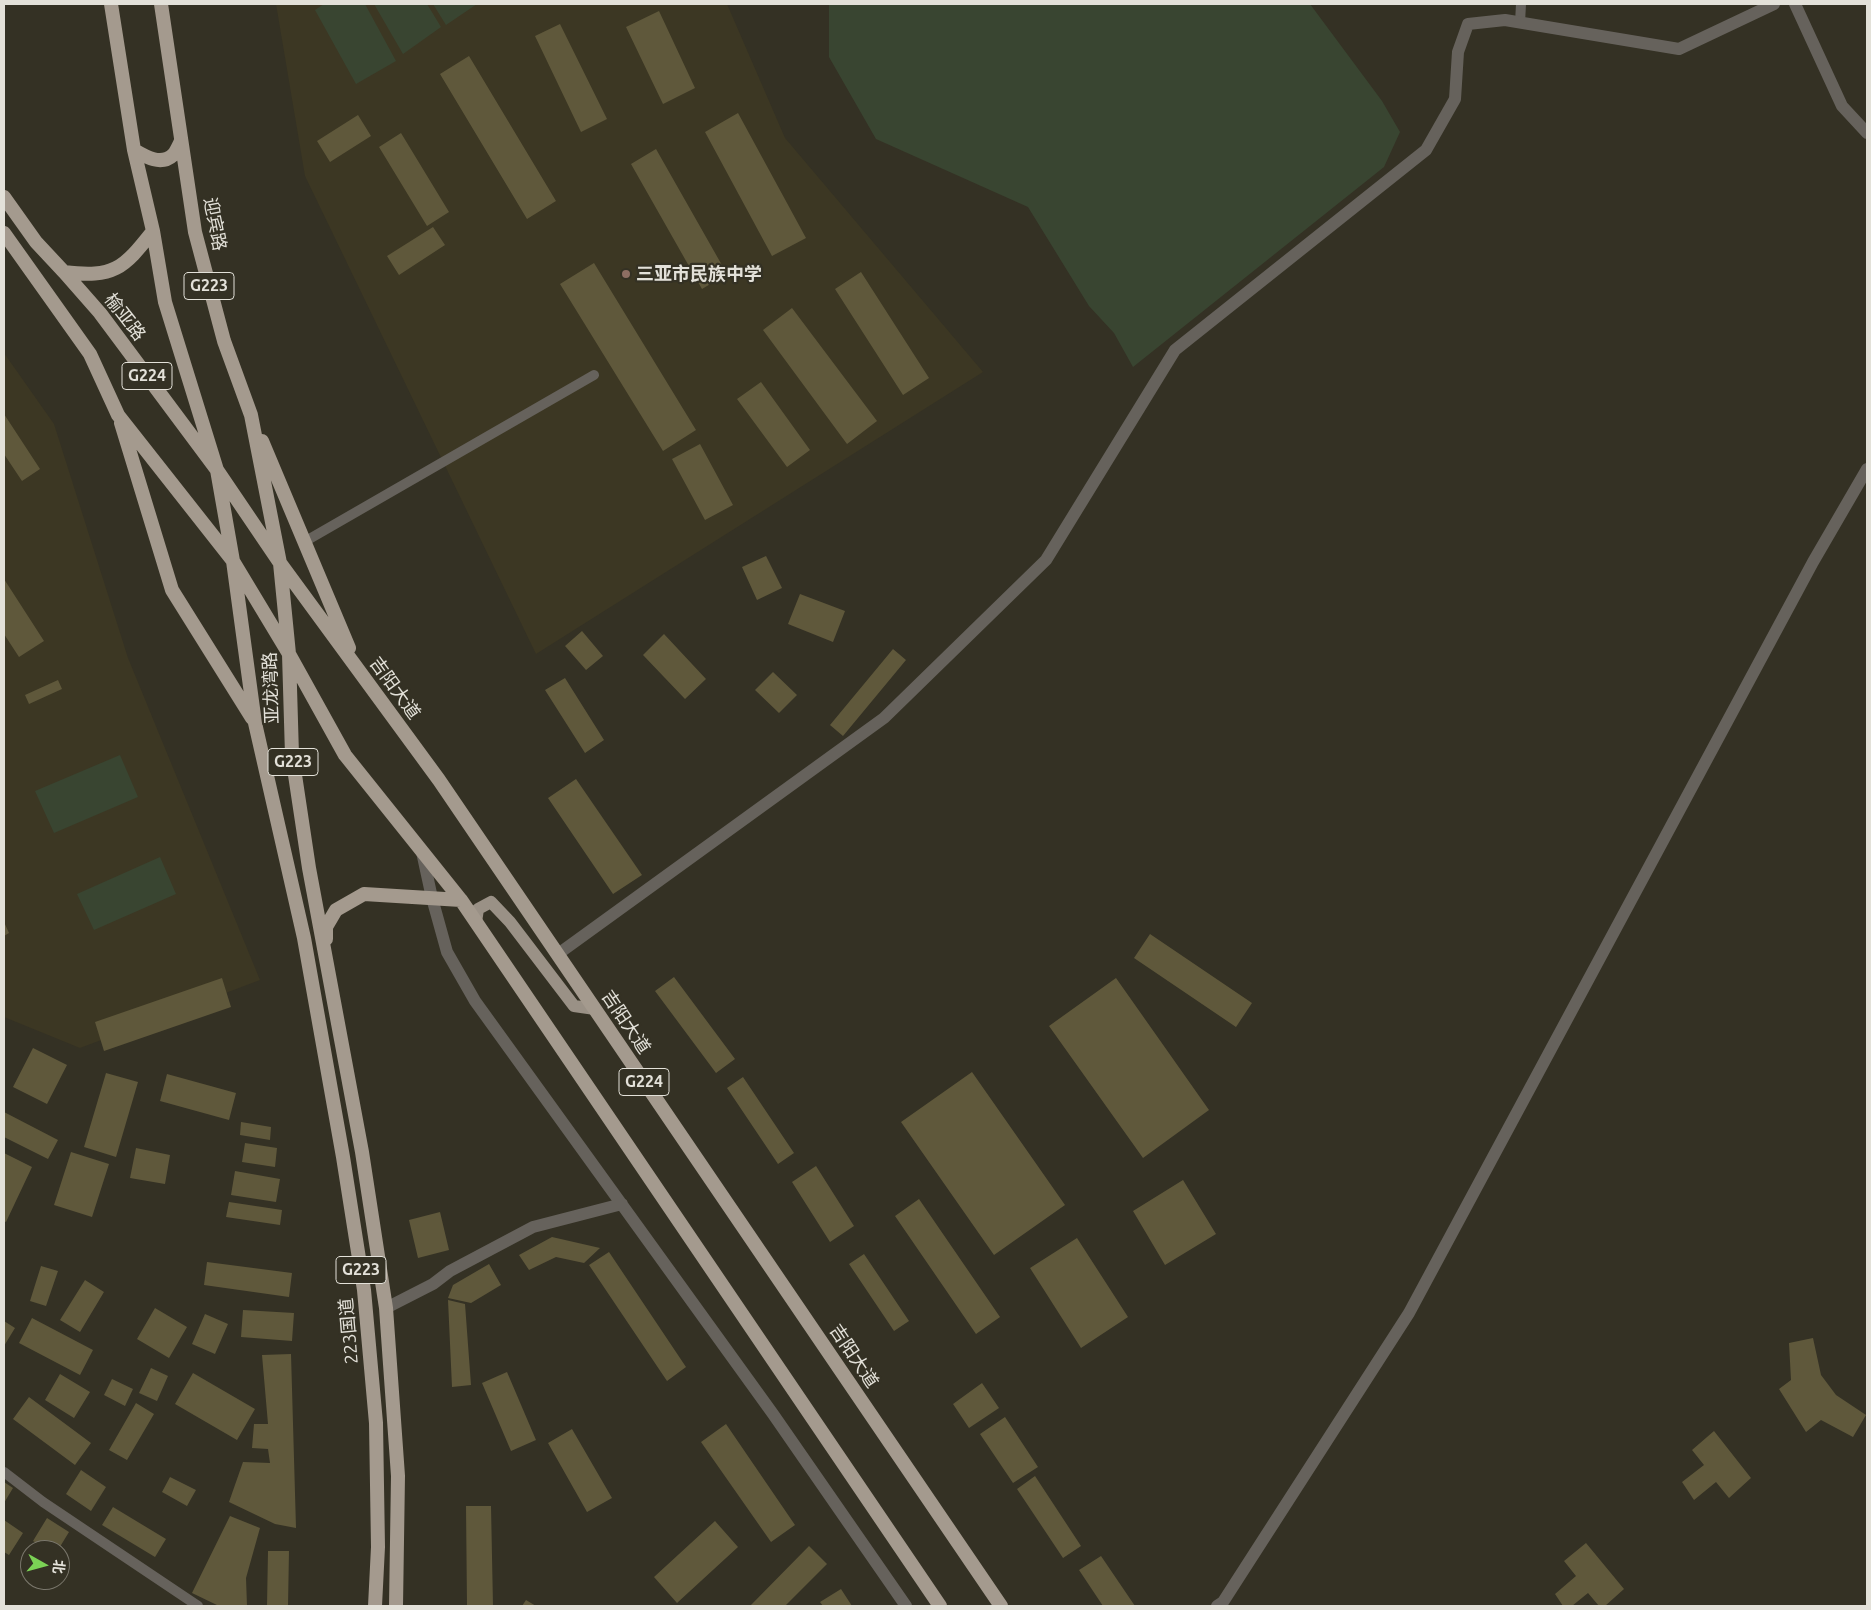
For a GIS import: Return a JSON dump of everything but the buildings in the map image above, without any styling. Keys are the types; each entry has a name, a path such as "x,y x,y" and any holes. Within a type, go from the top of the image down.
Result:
{"highway":[{"name":"G223","path":"112,4 134,150 153,231 165,302 217,470 233,561"},
{"name":"迎宾路","path":"161,4 195,232 224,341 251,415 280,563"},
{"path":"134,150 148,159 163,160 173,155 182,141"},
{"name":"榆亚路","path":"4,197 36,242 100,313 217,470 280,563"},
{"path":"64,272 88,274 112,271 133,256 153,231"},
{"name":"G224","path":"4,233 90,354 118,415 233,561 289,654 345,755 461,900 940,1606"},
{"path":"118,415 172,590 255,723"},
{"path":"251,415 358,669"},
{"name":"亚龙湾路","path":"233,561 255,723 304,938"},
{"name":"吉阳大道","path":"280,563 439,780 1001,1606"},
{"name":"亚龙湾路","path":"280,563 289,654 292,755 309,868 326,960"},
{"path":"326,960 326,927 336,910 364,894 461,900"},
{"name":"223国道","path":"304,938 343,1157 364,1290 376,1423 378,1547 376,1606"},
{"name":"G223","path":"326,960 362,1152 386,1308 398,1476 396,1606"}],"main road":[{"path":"476,922 478,909 491,902 510,922 574,1006 595,1009"}],"street":[{"path":"558,954 891,711 1046,560 1175,350 1426,150 1454,99 1458,52 1468,24 1505,20 1679,49 1774,4"},
{"path":"1795,4 1842,106 1867,133"},
{"path":"1217,1606 1223,1602 1409,1314 1808,571 1867,469"},
{"path":"422,852 447,952 475,1001 773,1414 906,1606"},
{"path":"386,1308 433,1284 450,1271 533,1227 622,1204"}],"lane":[{"path":"1520,23 1521,4"},
{"path":"304,542 594,375"},
{"path":"4,1472 43,1502 198,1606"}],"shaded area":[{"name":"三亚市民族中学","path":"276,4 727,4 785,138 983,372 536,654 305,176"},
{"path":"4,353 54,424 128,658 260,980 80,1048 4,1017"}],"green space":[{"path":"324,4 365,4 396,61 356,84 315,10"},
{"path":"374,4 427,4 441,27 403,54"},
{"path":"433,4 477,4 446,25"},
{"path":"829,4 1310,4 1382,101 1400,132 1384,167 1133,367 1114,333 1089,306 1028,207 876,139 829,57"},
{"path":"120,755 138,797 54,833 35,791"},
{"path":"160,857 176,894 94,930 77,894"}],"place":[{"name":"三亚市民族中学","path":"626,274"}]}
